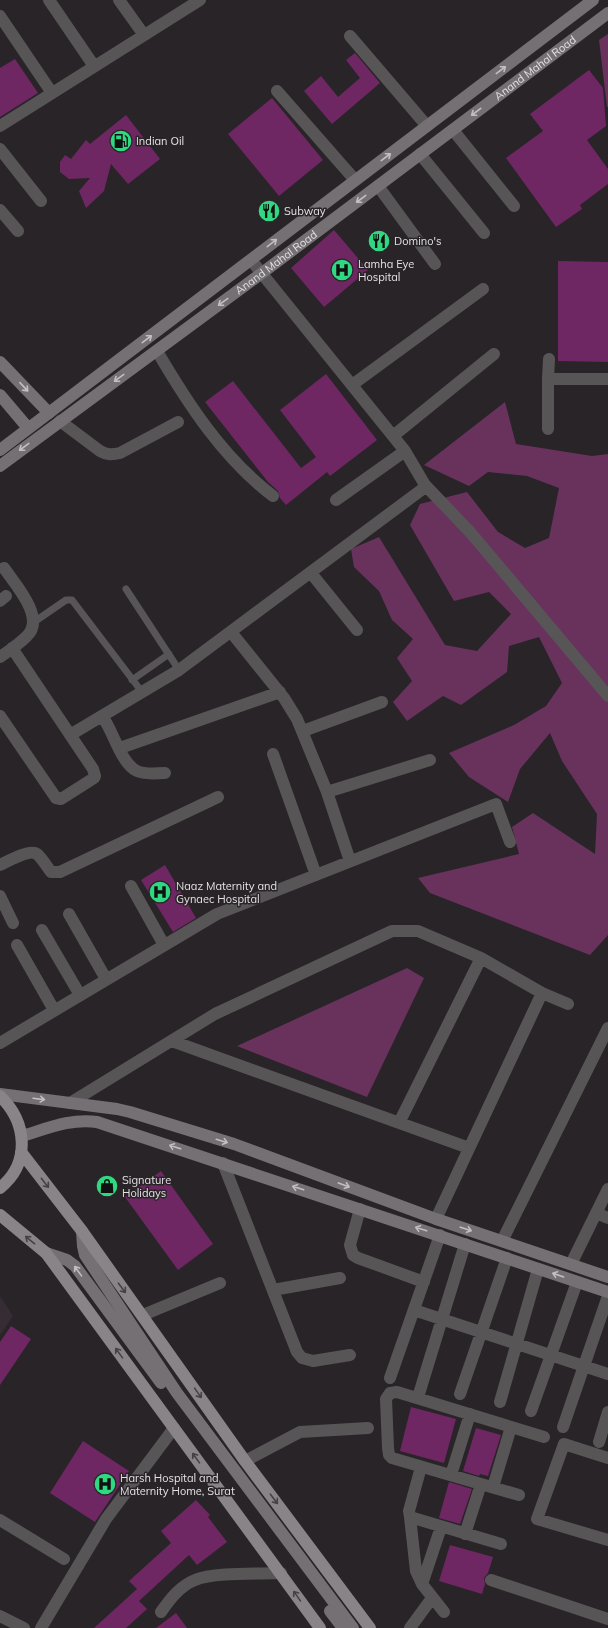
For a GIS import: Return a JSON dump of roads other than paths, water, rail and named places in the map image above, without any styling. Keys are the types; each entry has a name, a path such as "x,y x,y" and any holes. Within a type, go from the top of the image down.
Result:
{"main road":[{"name":"Anand Mahal Road","path":"0,450 593,0"},
{"name":"Anand Mahal Road","path":"0,466 262,273 608,13"},
{"path":"0,362 45,416"},
{"path":"0,395 28,428"},
{"path":"0,1095 117,1109 234,1144 436,1219 608,1277"},
{"path":"0,1095 9,1105 18,1120 22,1136 21,1152 16,1169 6,1183 0,1188"},
{"path":"22,1136 60,1124 85,1120 97,1122 608,1292"},
{"path":"21,1152 82,1231 245,1460 370,1628"},
{"path":"0,1215 46,1253 320,1628"},
{"path":"82,1231 85,1255 178,1393 353,1628"},
{"path":"46,1253 67,1260 75,1266 343,1628"}],"street":[{"path":"49,0 94,66"},
{"path":"119,0 144,35"},
{"path":"0,126 144,35 181,5 200,0"},
{"path":"0,16 52,92"},
{"path":"350,36 427,126"},
{"path":"277,91 355,180"},
{"path":"453,130 514,206"},
{"path":"0,149 41,201"},
{"path":"420,154 484,233"},
{"path":"378,186 435,264"},
{"path":"0,210 18,231"},
{"path":"251,260 405,451 425,485 470,532 608,696"},
{"path":"352,385 483,288"},
{"path":"157,351 179,388 202,421 242,469 273,496"},
{"path":"393,436 494,354"},
{"path":"548,429 549,359"},
{"path":"548,378 608,379"},
{"path":"60,421 100,451 114,455 120,454 178,422"},
{"path":"336,500 405,451"},
{"path":"70,735 180,670 424,488 425,485"},
{"path":"0,657 28,636 34,622 28,604 4,568"},
{"path":"311,573 357,630"},
{"path":"231,632 280,692 298,719 327,792 350,862"},
{"path":"0,716 57,799 61,799 94,778 95,776 93,770 12,648"},
{"path":"120,748 280,692"},
{"path":"303,730 382,702"},
{"path":"102,716 109,725 111,732 128,764 136,771 145,774 165,773"},
{"path":"273,754 316,875"},
{"path":"327,792 430,760"},
{"path":"0,864 34,852 51,872 60,872 218,797"},
{"path":"0,1043 217,914 496,804 510,842"},
{"path":"131,886 164,945"},
{"path":"0,896 13,923"},
{"path":"69,914 106,979"},
{"path":"42,930 80,995"},
{"path":"70,1103 216,1014 392,931 418,931 481,958 542,993 568,1004"},
{"path":"17,945 54,1010"},
{"path":"399,1123 481,958"},
{"path":"436,1219 542,993"},
{"path":"502,1241 608,1028"},
{"path":"172,1041 469,1148"},
{"path":"223,1164 297,1352 302,1358 313,1361 350,1355"},
{"path":"571,1264 608,1189"},
{"path":"360,1209 350,1245 352,1255 424,1282"},
{"path":"596,1213 608,1218"},
{"path":"390,1378 440,1235"},
{"path":"419,1394 465,1244"},
{"path":"460,1394 507,1258"},
{"path":"500,1402 538,1269"},
{"path":"273,1290 340,1278"},
{"path":"531,1411 577,1282"},
{"path":"143,1315 220,1283"},
{"path":"563,1427 608,1296"},
{"path":"414,1310 608,1374"},
{"path":"519,1494 394,1460 389,1456 386,1399 390,1393 397,1392 544,1436"},
{"path":"599,1442 608,1412"},
{"path":"451,1475 470,1414"},
{"path":"493,1487 511,1426"},
{"path":"41,1628 106,1519 174,1428"},
{"path":"245,1460 300,1432 368,1428"},
{"path":"607,1536 537,1520 564,1444 608,1458"},
{"path":"421,1467 409,1510 415,1568 422,1584 444,1612"},
{"path":"465,1534 481,1484"},
{"path":"410,1517 501,1544"},
{"path":"0,1520 64,1559"},
{"path":"422,1584 441,1527"},
{"path":"161,1612 174,1594 194,1580 206,1577 281,1573"},
{"path":"491,1580 608,1618"},
{"path":"410,1628 432,1598"},
{"path":"1,1618 24,1628"}],"lane":[{"path":"126,589 180,670"},
{"path":"34,622 66,600 72,600 142,692"},
{"path":"132,680 169,654"}],"place":[{"name":"Indian Oil","path":"121,141"},
{"name":"Subway","path":"269,211"},
{"name":"Domino's","path":"379,241"},
{"name":"Lamha Eye Hospital","path":"342,270"},
{"name":"Naaz Maternity and Gynaec Hospital","path":"160,892"},
{"name":"Signature Holidays","path":"107,1186"},
{"name":"Harsh Hospital and Maternity Home, Surat","path":"105,1484"}]}
